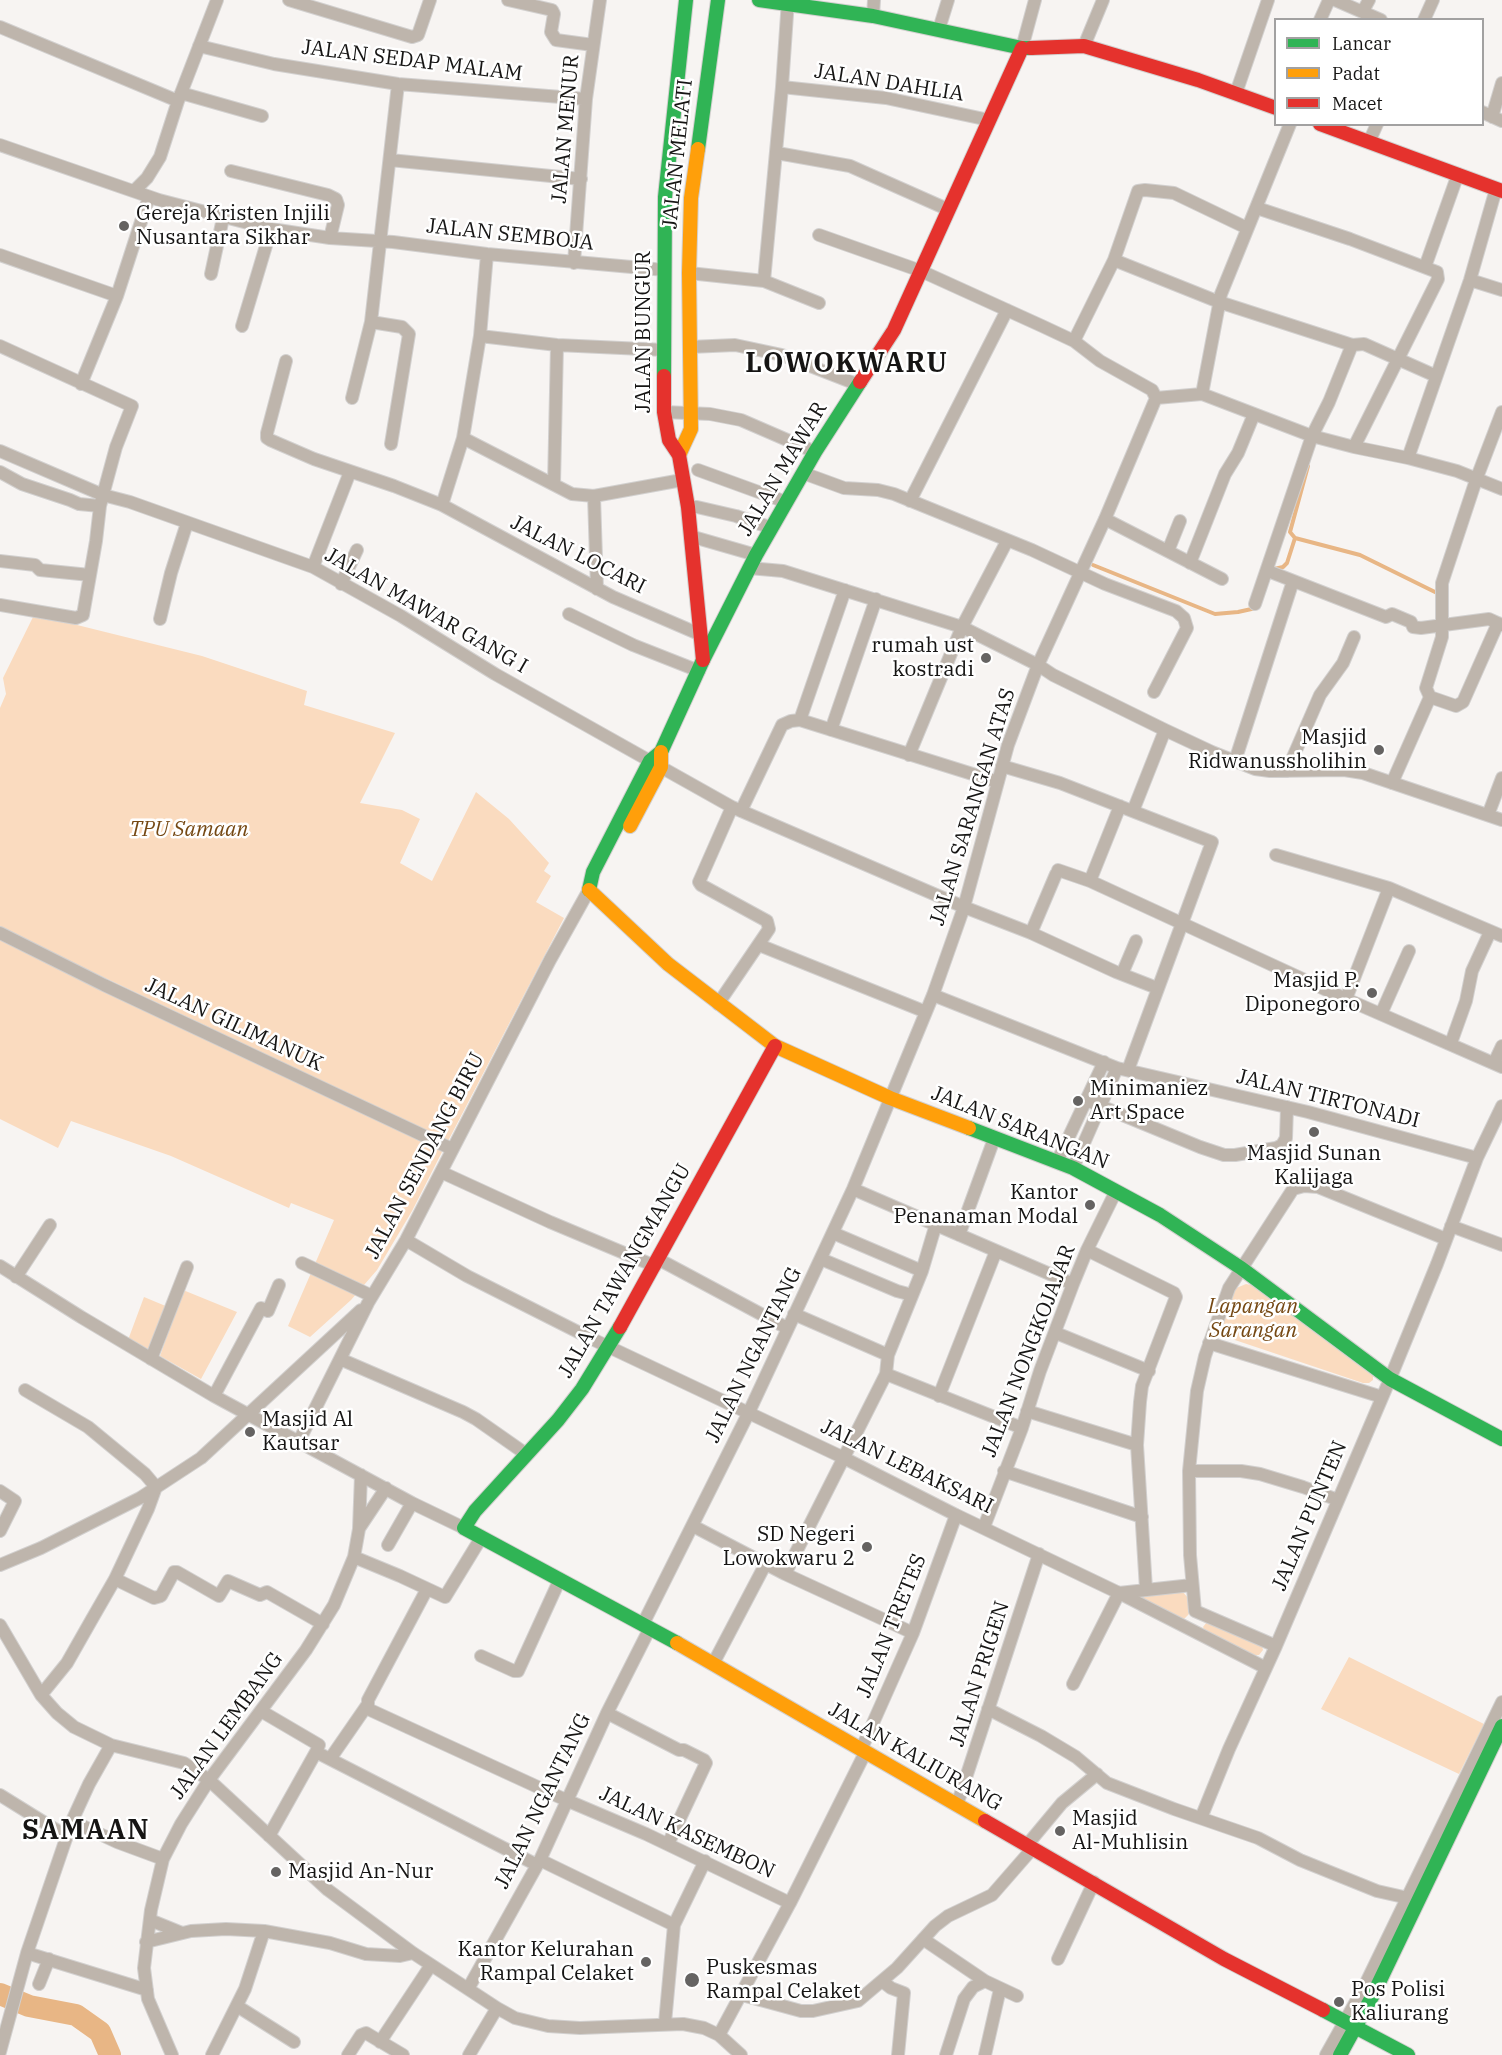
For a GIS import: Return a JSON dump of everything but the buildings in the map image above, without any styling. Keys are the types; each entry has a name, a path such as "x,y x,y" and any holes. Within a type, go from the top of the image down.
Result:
{"main road":[{"name":"JALAN BUNGUR","path":"686,0 665,197 664,412 669,440 679,455 688,507 701,665"},
{"name":"JALAN MELATI","path":"679,455 688,439 692,412 689,273 691,198 718,0"},
{"path":"759,0 788,2 873,16 1022,48 1084,46 1198,80 1274,108"},
{"name":"JALAN MAWAR","path":"589,890 593,872 655,764 756,555 815,452 894,330 1022,48"},
{"path":"1325,126 1499,190"},
{"path":"665,197 691,198"},
{"name":"JALAN SARANGAN","path":"589,890 642,942 718,1004 775,1046 890,1098 1073,1168 1116,1191 1160,1215 1241,1268 1390,1379 1502,1439"},
{"name":"JALAN TAWANGMANGU","path":"464,1528 475,1511 558,1420 582,1389 656,1263 775,1046"},
{"name":"JALAN KALIURANG","path":"464,1528 647,1626 1224,1959 1408,2055"},
{"path":"1353,2055 1355,2028 1405,1915 1495,1732"},
{"path":"1340,2055 1502,1753"}],"street":[{"path":"289,0 412,37 418,35 430,0"},
{"path":"508,0 552,10 554,14 551,32 556,40 593,45"},
{"name":"JALAN MENUR","path":"574,263 586,99 600,0"},
{"path":"873,16 874,0"},
{"path":"939,29 948,0"},
{"path":"1022,48 1035,0"},
{"path":"1084,46 1103,0"},
{"path":"1236,93 1268,0"},
{"path":"1321,18 1329,0"},
{"path":"1335,0 1366,6 1379,18"},
{"path":"1425,18 1433,0"},
{"path":"134,191 147,178 160,157 214,1"},
{"path":"764,281 777,153 788,2"},
{"path":"0,27 179,97 262,116"},
{"name":"JALAN SEDAP MALAM","path":"199,46 274,64 398,84 586,99"},
{"path":"1492,117 1502,83"},
{"path":"352,398 371,322 398,84"},
{"name":"JALAN DAHLIA","path":"782,87 886,98 989,120"},
{"path":"1202,394 1219,302 1289,126"},
{"path":"1369,142 1376,126"},
{"name":"JALAN SEMBOJA","path":"0,145 149,197 271,229 330,238 429,245 487,254 665,270"},
{"path":"777,153 850,166 947,210"},
{"path":"390,160 581,179"},
{"path":"231,171 328,195 336,199 338,205 330,238"},
{"path":"1425,267 1458,174"},
{"path":"1408,458 1499,190"},
{"path":"1074,341 1114,260 1138,191 1174,194 1247,228"},
{"path":"81,384 117,296 149,197"},
{"path":"1257,208 1350,239 1437,272 1437,279 1354,447"},
{"path":"211,274 223,218"},
{"path":"242,326 271,229"},
{"path":"819,235 921,271 1074,341 1100,361 1152,390 1156,398 1202,394 1312,436 1457,471 1502,489"},
{"path":"442,505 464,438 480,336 487,254"},
{"path":"0,255 117,296"},
{"path":"1114,260 1219,302 1352,345 1364,345 1436,376"},
{"path":"689,273 764,281 819,303"},
{"path":"1470,280 1502,290"},
{"path":"910,501 1007,310"},
{"path":"371,322 402,327 409,334 392,444"},
{"path":"480,336 557,345 664,350"},
{"path":"554,484 557,345"},
{"path":"690,347 735,345 782,355 859,385"},
{"path":"1255,604 1270,572 1312,436 1329,402 1352,345"},
{"path":"0,346 132,406 116,447 102,501 82,617 76,618 0,605"},
{"name":"JALAN LOCARI","path":"286,361 267,438 314,459 442,505 597,589 699,634"},
{"name":"JALAN SARANGAN ATAS","path":"890,1098 933,995 963,907 1008,745 1038,665 1105,519 1156,398"},
{"path":"664,412 692,412 741,420 815,452"},
{"path":"1270,572 1386,617 1392,614 1411,622 1413,627 1421,628 1441,625 1489,619 1500,624 1463,702 1456,706 1430,697 1426,688 1440,648 1441,625 1442,594 1442,583 1476,480 1502,412"},
{"path":"1190,563 1225,474 1238,453 1254,414"},
{"path":"464,438 572,494 594,496 682,480"},
{"path":"0,451 102,501"},
{"path":"698,470 786,502"},
{"path":"0,472 22,484 79,504 102,501"},
{"path":"313,567 350,472"},
{"path":"803,473 844,488 878,490 910,501 1032,550 1105,584 1176,611 1184,618 1188,628 1154,692"},
{"path":"594,496 597,589"},
{"name":"JALAN MAWAR GANG I","path":"102,501 130,502 313,567 401,615 495,674 736,809 1157,988"},
{"path":"688,507 736,516 772,528"},
{"path":"1105,519 1222,579"},
{"path":"1168,551 1180,521"},
{"path":"160,619 171,573 187,523"},
{"path":"690,536 756,555"},
{"path":"909,755 962,627 1008,541"},
{"path":"341,584 357,550"},
{"path":"0,561 35,565 40,570 90,575"},
{"path":"749,568 783,571 962,627 1165,730 1256,769 1344,770 1363,773 1502,820"},
{"path":"1235,761 1293,581"},
{"path":"800,720 845,590"},
{"path":"831,730 876,599"},
{"path":"569,614 633,645 701,665"},
{"path":"1287,771 1320,695 1343,663 1354,637"},
{"path":"1392,783 1430,697"},
{"path":"718,1004 769,929 766,921 700,885 699,882 782,725 800,720 998,782"},
{"path":"1133,811 1165,730"},
{"path":"1002,766 1060,783 1212,842 1157,988 1123,1069 1101,1105 1073,1168"},
{"path":"1488,815 1502,778"},
{"path":"1090,881 1120,806"},
{"path":"1276,855 1389,888 1496,934 1472,971 1466,1001 1451,1043"},
{"path":"1031,933 1057,872 1090,881 1346,999 1498,1065 1502,1046"},
{"path":"1346,999 1389,888"},
{"name":"JALAN SENDANG BIRU","path":"299,1441 370,1299 406,1240 550,960 589,890"},
{"name":"JALAN GILIMANUK","path":"0,933 104,985 452,1149"},
{"path":"1122,974 1136,941"},
{"path":"759,945 926,1012"},
{"path":"1381,1014 1409,951"},
{"name":"JALAN TIRTONADI","path":"933,995 1123,1069 1287,1107 1477,1158"},
{"path":"1057,1162 1104,1062"},
{"name":"JALAN NGANTANG","path":"468,1989 538,1862 693,1526 833,1233 890,1098"},
{"path":"1086,1101 1101,1105 1200,1148 1224,1155 1276,1148 1282,1145 1286,1138 1287,1107"},
{"name":"JALAN PUNTEN","path":"1201,1818 1390,1379 1477,1158 1502,1106"},
{"path":"959,1235 994,1139"},
{"path":"441,1172 550,1222 656,1263 787,1328"},
{"path":"1186,1628 1195,1611 1192,1585 1189,1470 1197,1391 1209,1343 1226,1295 1293,1189 1304,1186 1318,1187 1446,1239"},
{"path":"853,1189 1073,1284"},
{"name":"JALAN NONGKOJAJAR","path":"984,1527 1073,1284 1116,1191"},
{"path":"784,1574 886,1374 888,1355 922,1271 936,1224"},
{"path":"16,1277 50,1225"},
{"path":"1451,1226 1502,1245"},
{"path":"833,1233 922,1271"},
{"name":"JALAN LEBAKSARI","path":"406,1240 467,1276 842,1457 1266,1668"},
{"path":"1087,1250 1174,1293 1176,1297 1143,1386 1140,1402 1137,1445 1146,1589"},
{"path":"939,1396 996,1251"},
{"path":"821,1259 912,1295"},
{"path":"0,1565 41,1548 130,1503 201,1458 370,1299 302,1263"},
{"path":"0,1266 214,1396 412,1503 464,1528"},
{"path":"151,1359 188,1267"},
{"path":"214,1396 261,1308 268,1311 279,1285"},
{"path":"794,1314 888,1355"},
{"path":"1056,1333 1149,1371"},
{"path":"1209,1343 1382,1397"},
{"path":"340,1359 463,1412 526,1454"},
{"path":"886,1374 1022,1428"},
{"path":"25,1390 88,1427 146,1474 156,1487"},
{"path":"1028,1411 1137,1445"},
{"path":"1189,1470 1241,1471 1260,1474 1338,1500"},
{"path":"1004,1471 1142,1517"},
{"name":"JALAN LEMBANG","path":"172,2055 159,2027 147,1990 144,1968 146,1942 163,1859 181,1824 209,1780 261,1711 334,1605 354,1557 359,1529 361,1475"},
{"path":"40,1695 67,1663 115,1579 156,1487"},
{"name":"JALAN LEMBANG","path":"359,1529 386,1488"},
{"path":"0,1491 15,1501 0,1531"},
{"path":"388,1545 412,1503"},
{"name":"JALAN TRETES","path":"719,2035 790,1903 863,1752 913,1633 956,1515"},
{"path":"693,1526 765,1565 913,1633"},
{"path":"354,1557 445,1597 482,1538"},
{"name":"JALAN PRIGEN","path":"957,1805 1039,1554"},
{"path":"713,1664 765,1565"},
{"path":"115,1579 154,1598 161,1596 174,1572 219,1596 228,1581 260,1595 267,1592 323,1624"},
{"path":"481,1656 518,1671 560,1579"},
{"path":"1074,1684 1119,1593 1192,1585"},
{"path":"330,1759 368,1704 427,1588"},
{"path":"1195,1611 1276,1646"},
{"path":"0,1625 5,1647 40,1695 74,1727 111,1745 184,1763 209,1780 328,1890 413,1953 497,2008 515,2018 548,2026 579,2028 665,2023 704,2028 719,2035 741,2055"},
{"path":"1495,1732 1502,1702"},
{"name":"JALAN KASEMBON","path":"368,1704 368,1709 705,1861 790,1903"},
{"path":"988,1709 1076,1756 1107,1783 1258,1838 1300,1860 1377,1891 1413,1900"},
{"path":"261,1711 319,1745 269,1836"},
{"path":"607,1713 706,1763 668,1844"},
{"path":"0,2052 18,1982 66,1836 89,1784 111,1745"},
{"path":"316,1752 538,1862 674,1925"},
{"path":"742,1995 801,2011 813,2011 858,2001 897,1968 922,1939 948,1916 992,1894 1062,1803 1097,1773"},
{"path":"0,1795 66,1836"},
{"path":"72,1821 117,1842 163,1859"},
{"path":"665,2023 674,1925 705,1861"},
{"path":"1058,1959 1094,1882"},
{"path":"150,1920 182,1933"},
{"path":"146,1942 182,1933 226,1929 264,1931 330,1943 366,1954 400,1956 413,1953"},
{"path":"212,2055 245,1989 264,1931"},
{"path":"922,1939 986,1981 1017,1996"},
{"path":"27,1953 147,1990"},
{"path":"39,1984 49,1959"},
{"path":"380,2042 431,1965"},
{"path":"882,1981 891,1988 904,1993 898,2055"},
{"path":"946,2055 963,1999 973,1987 986,1981"},
{"path":"985,2055 1000,1989"},
{"path":"237,2006 294,2042"},
{"path":"469,2055 497,2008"},
{"path":"1326,2055 1355,2028"},
{"path":"348,2055 361,2035 366,2033 403,2055"}],"green space":[{"name":"TPU Samaan","path":"33,617 69,623 202,656 307,691 304,705 395,733 360,803 402,810 420,819 400,863 432,881 476,792 509,819 549,863 544,871 551,876 536,902 564,918 448,1141 0,928 0,708 6,694 3,678"},
{"path":"0,938 443,1150 412,1211 377,1270 351,1300 310,1337 288,1326 334,1220 291,1203 289,1208 171,1156 71,1121 58,1148 0,1119"},
{"name":"Lapangan Sarangan","path":"1246,1284 1251,1285 1373,1376 1373,1380 1363,1383 1220,1335 1234,1289"},
{"path":"183,1290 237,1312 201,1379 160,1356"},
{"path":"144,1297 168,1307 149,1350 128,1340"},
{"path":"1183,1592 1188,1598 1189,1614 1184,1619 1142,1598 1146,1596"},
{"path":"1207,1622 1262,1646 1263,1650 1259,1655 1255,1655 1205,1631 1203,1627"},
{"path":"1349,1657 1484,1724 1459,1774 1321,1709"}],"waterway":[{"path":"1295,538 1290,532 1308,466"},
{"path":"1274,569 1283,567 1287,563 1295,538 1360,555 1439,594"},
{"path":"1093,565 1215,614 1256,608"},
{"path":"0,1994 29,2006 76,2015 100,2032 110,2055"}],"traffic: fast":[{"path":"664,376 665,197 686,0"},
{"path":"698,149 718,0"},
{"path":"759,0 873,16 1031,48"},
{"path":"589,890 593,872 650,761 661,752 703,660 756,555 815,452 860,382"},
{"path":"969,1128 1073,1168 1160,1215 1241,1268 1390,1379 1502,1439"},
{"path":"620,1327 582,1389 558,1420 475,1511 464,1528 677,1643"},
{"path":"1340,2055 1373,1995 1502,1726"},
{"path":"1323,2010 1408,2055"}],"traffic: slow":[{"path":"679,455 691,429 689,273 691,198 698,149"},
{"path":"630,826 661,767 661,752"},
{"path":"589,890 668,964 775,1046 890,1098 969,1128"},
{"path":"677,1643 985,1821"}],"traffic: jam":[{"path":"1031,48 1084,46 1198,80 1274,107"},
{"path":"860,382 894,330 1022,48"},
{"path":"1325,126 1502,191"},
{"path":"664,376 664,412 669,440 679,455 688,507 703,660"},
{"path":"620,1327 775,1046"},
{"path":"985,1821 1224,1959 1323,2010"}],"place":[{"name":"Gereja Kristen Injili Nusantara Sikhar","path":"124,226"},
{"name":"rumah ust kostradi","path":"986,658"},
{"name":"Masjid Ridwanussholihin","path":"1379,750"},
{"name":"Masjid P. Diponegoro","path":"1372,993"},
{"name":"Minimaniez Art Space","path":"1078,1101"},
{"name":"Masjid Sunan Kalijaga","path":"1314,1132"},
{"name":"Kantor Penanaman Modal","path":"1090,1205"},
{"name":"Masjid Al Kautsar","path":"250,1432"},
{"name":"SD Negeri Lowokwaru 2","path":"867,1547"},
{"name":"Masjid Al-Muhlisin","path":"1060,1831"},
{"name":"Masjid An-Nur","path":"276,1872"},
{"name":"Kantor Kelurahan Rampal Celaket","path":"646,1962"},
{"name":"Puskesmas Rampal Celaket","path":"692,1980"},
{"name":"Pos Polisi Kaliurang","path":"1339,2002"}],"district":[{"name":"LOWOKWARU","path":"847,364"},
{"name":"SAMAAN","path":"86,1831"}]}
